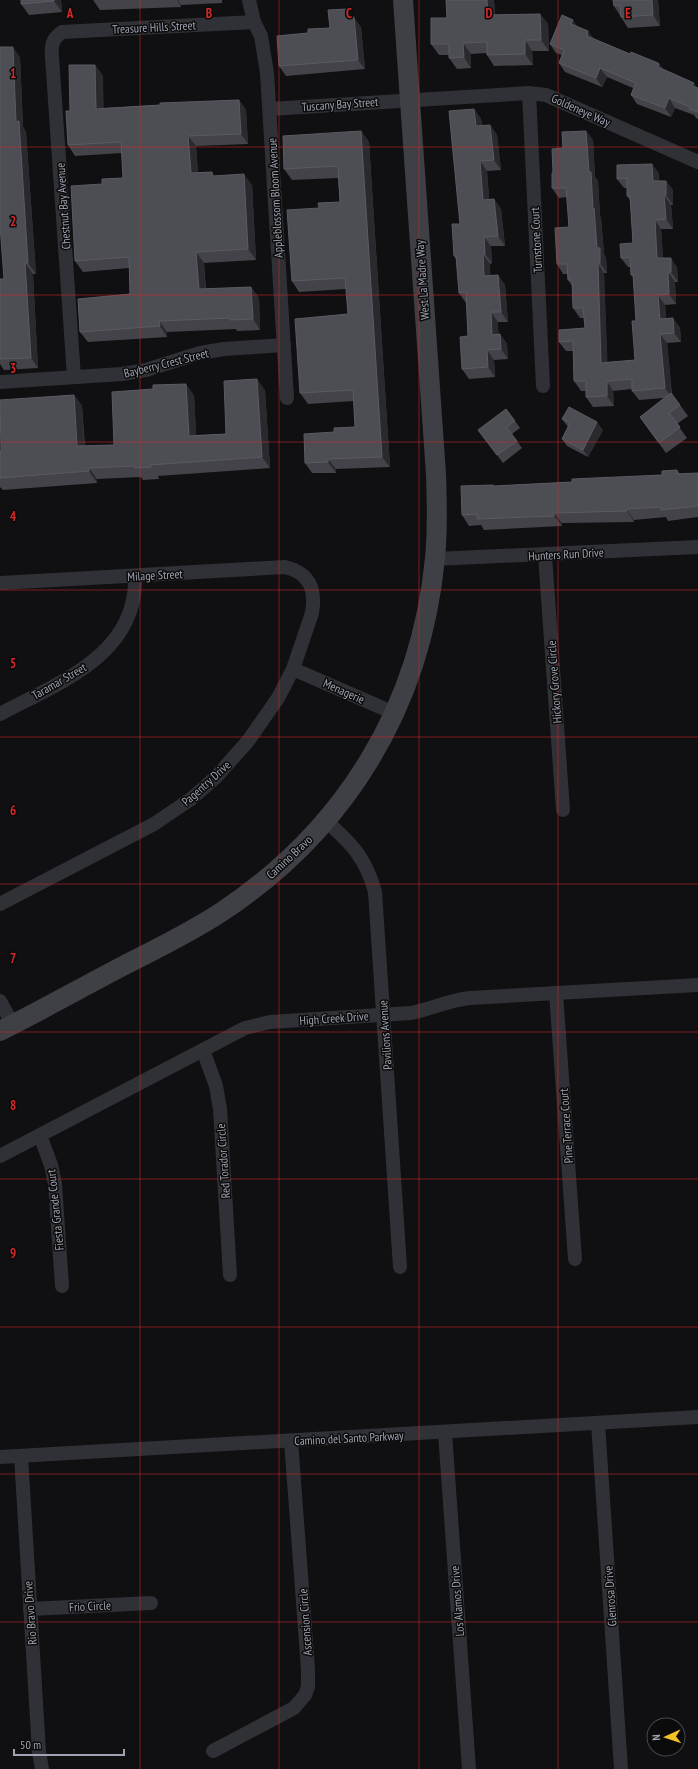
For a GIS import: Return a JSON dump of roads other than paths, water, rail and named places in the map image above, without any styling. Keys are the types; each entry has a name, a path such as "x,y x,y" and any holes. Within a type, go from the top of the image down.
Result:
{"street":[{"name":"Appleblossom Bloom Avenue","path":"249,0 254,22 261,36 267,73 287,398"},
{"name":"West La Madre Way","path":"402,0 436,474 437,518 435,560"},
{"name":"Treasure Hills Street","path":"55,36 62,32 254,22"},
{"name":"Chestnut Bay Avenue","path":"55,36 51,44 74,377"},
{"name":"Goldeneye Way","path":"409,100 529,93 546,95 698,162"},
{"name":"Turnstone Court","path":"529,93 543,386"},
{"name":"Tuscany Bay Street","path":"270,109 409,100"},
{"name":"Bayberry Crest Street","path":"0,382 122,374 146,370 200,353 284,345"},
{"name":"Hunters Run Drive","path":"435,560 698,547"},
{"name":"Hickory Grove Circle","path":"545,555 563,810"},
{"name":"Camino Bravo","path":"6,1028 158,948 222,912 283,865 326,821 364,768 394,713 418,647 428,603 435,560"},
{"name":"Milage Street","path":"0,583 285,567 301,573 307,579"},
{"name":"Taramar Street","path":"0,714 74,674 110,646 130,614 135,592 135,576"},
{"name":"Pagentry Drive","path":"0,904 148,827 191,798 216,777 248,741 272,708 293,669 313,609 313,595 307,579"},
{"name":"Menagerie","path":"293,669 394,713"},
{"name":"Pavilions Avenue","path":"326,821 354,847 367,868 376,905 400,1266"},
{"name":"High Creek Drive","path":"0,1156 245,1028 270,1022 383,1015 421,1011 449,1001 464,998 698,986"},
{"name":"Pine Terrace Court","path":"556,993 575,1260"},
{"path":"0,1001 6,1028"},
{"name":"Red Torador Circle","path":"203,1050 216,1086 220,1109 230,1275"},
{"name":"Fiesta Grande Court","path":"40,1135 51,1165 54,1179 62,1286"},
{"name":"Camino del Santo Parkway","path":"0,1457 445,1433 698,1417"},
{"name":"Glenrosa Drive","path":"598,1423 621,1769"},
{"name":"Los Alamos Drive","path":"445,1433 469,1769"},
{"name":"Ascension Circle","path":"213,1751 294,1708 303,1698 308,1687 292,1441"},
{"name":"Rio Bravo Drive","path":"20,1456 39,1752 42,1769"},
{"name":"Frio Circle","path":"30,1609 151,1602"}]}
